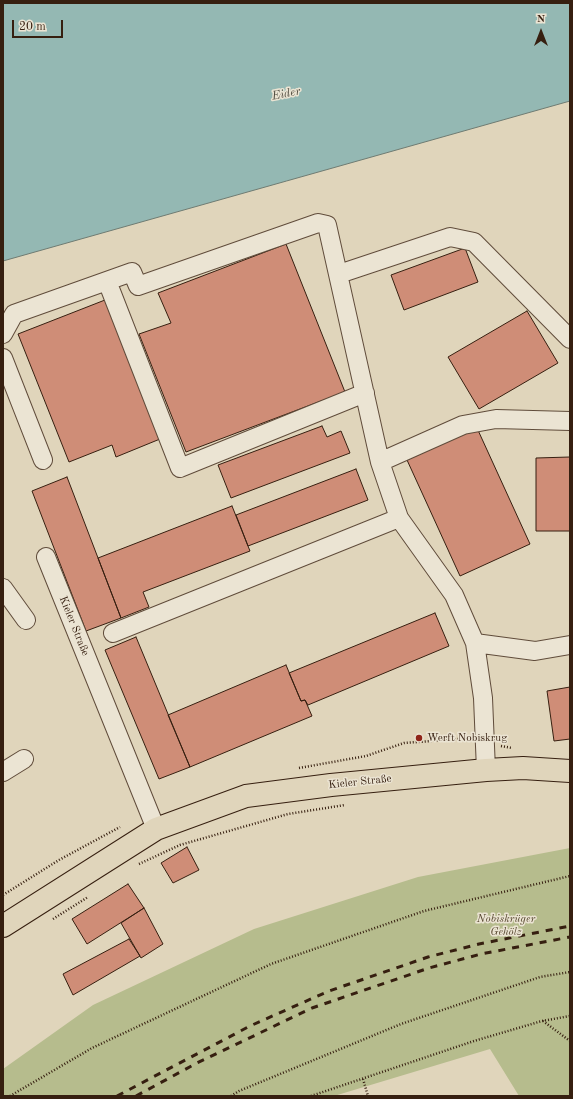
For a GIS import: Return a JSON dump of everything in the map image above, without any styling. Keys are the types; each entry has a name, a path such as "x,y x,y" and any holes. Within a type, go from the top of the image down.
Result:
{"main road":[{"name":"Kieler Straße","path":"3,926 156,829 246,796 331,785 486,770 523,768 570,771"}],"street":[{"path":"3,334 14,314 132,272 138,286 318,223 327,225 380,462 399,518 454,595 475,643 483,698 486,770"},
{"path":"339,274 450,237 474,242 570,339"},
{"path":"107,281 180,468 365,393"},
{"path":"3,358 43,460"},
{"path":"380,462 463,425 496,419 570,421"},
{"path":"113,633 399,518"},
{"name":"Kieler Straße","path":"46,557 156,829"},
{"path":"3,588 26,620"},
{"path":"475,643 535,650 570,645"},
{"path":"3,772 24,760"}],"path":[{"path":"134,866 180,845 288,814 350,804"},
{"path":"10,1096 92,1048 271,964 424,911 570,876"},
{"path":"48,922 92,894"},
{"path":"231,1096 246,1088 401,1024 540,977 570,972"},
{"path":"311,1096 474,1041 542,1021 570,1016"},
{"path":"542,1021 570,1041"},
{"path":"363,1079 368,1096"}],"green space":[{"name":"Nobiskrüger Gehölz","path":"570,848 570,1096 519,1096 490,1049 334,1096 3,1096 3,1069 93,1005 254,929 418,877"}],"water":[{"name":"Eider","path":"3,3 570,3 570,101 3,261"}],"building":[{"path":"286,244 345,392 186,452 139,334 171,323 158,293"},
{"path":"465,248 478,282 404,310 391,275"},
{"path":"105,300 160,439 116,457 112,445 69,462 18,334"},
{"path":"527,311 558,363 479,409 448,357"},
{"path":"322,426 327,437 341,431 350,453 231,498 218,465"},
{"path":"477,428 530,544 460,576 407,460"},
{"path":"570,457 570,531 536,531 536,458"},
{"path":"356,469 368,500 248,546 236,515"},
{"path":"67,477 121,618 86,631 32,491"},
{"path":"232,506 250,551 143,592 149,607 121,618 98,558"},
{"path":"435,613 449,646 308,705 305,700 301,701 289,673"},
{"path":"136,637 190,767 159,779 105,650"},
{"path":"286,665 301,701 305,700 312,716 190,767 168,715"},
{"path":"570,687 570,739 554,741 547,691"},
{"path":"187,847 199,870 173,883 161,863"},
{"path":"128,884 144,908 87,944 72,919"},
{"path":"144,908 163,944 141,958 121,923"},
{"path":"129,939 140,956 73,995 63,974"}],"railway":[{"path":"117,1096 250,1026 329,991 428,957 479,944 570,926"},
{"path":"136,1096 197,1063 312,1008 429,968 481,954 570,937"}],"place":[{"name":"Werft Nobiskrug","path":"419,738"}]}
